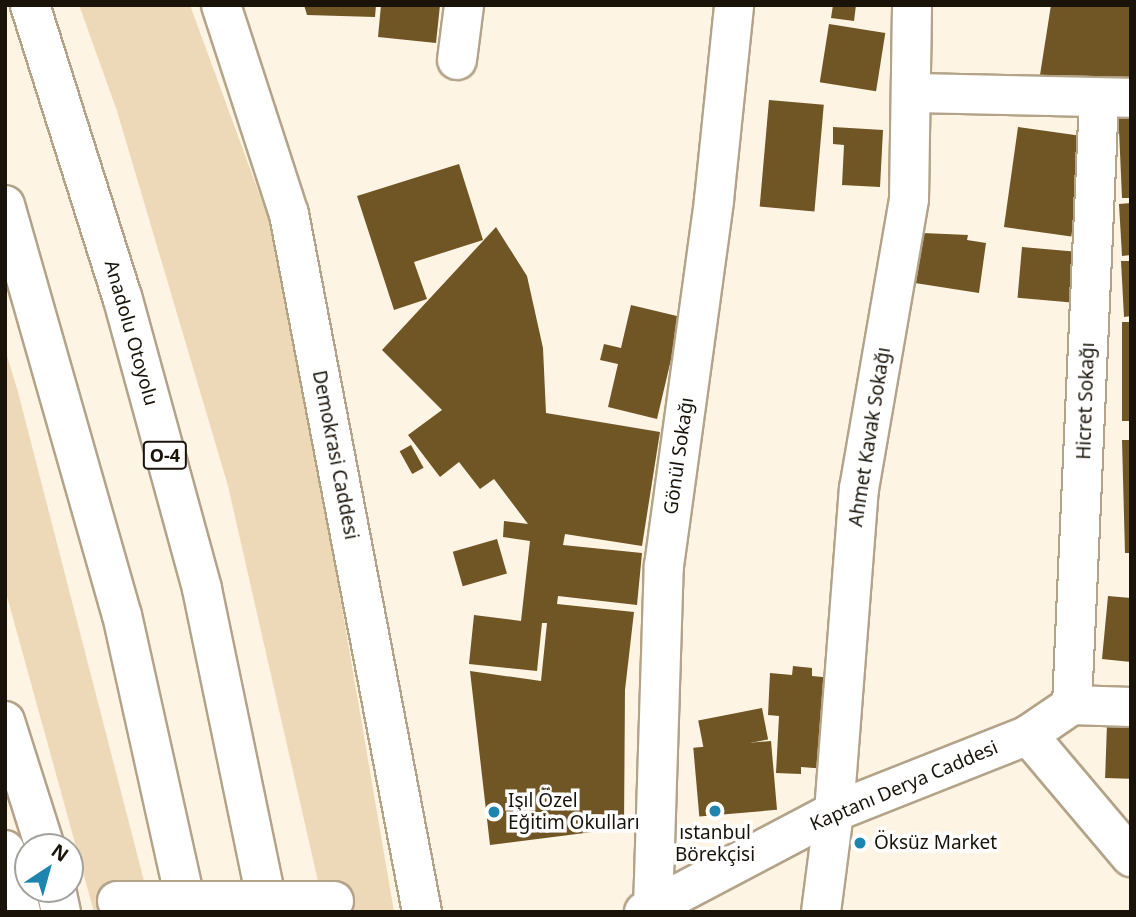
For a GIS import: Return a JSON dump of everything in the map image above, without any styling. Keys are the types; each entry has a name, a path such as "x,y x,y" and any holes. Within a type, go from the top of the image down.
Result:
{"main road":[{"name":"Anadolu Otoyolu","path":"30,5 122,296 198,576 270,912"},
{"name":"Demokrasi Caddesi","path":"221,5 289,214 422,912"},
{"path":"457,60 464,5"},
{"name":"Gönül Sokağı","path":"648,910 664,566 714,200 734,5"},
{"name":"Ahmet Kavak Sokağı","path":"821,912 834,812 859,489 909,199 913,93 912,5"},
{"path":"913,93 1115,98"},
{"name":"Hicret Sokağı","path":"1072,705 1115,98"},
{"path":"5,205 122,615 188,912"},
{"path":"1072,705 1131,706"},
{"name":"Kaptanı Derya Caddesi","path":"648,910 834,812 1028,735 1072,705"},
{"path":"5,721 41,833"},
{"path":"1028,735 1131,857"},
{"path":"5,850 21,912"},
{"path":"117,901 334,901"}],"shaded area":[{"path":"79,5 190,5 282,256 394,912 325,912 228,486 117,111"},
{"path":"5,349 152,912 94,912 84,876 84,833 72,833 5,589"}],"building":[{"path":"304,5 376,5 375,17 307,15"},
{"path":"381,5 440,5 436,43 378,37"},
{"path":"833,5 856,5 854,21 831,18"},
{"path":"1051,5 1131,5 1131,90 1040,75"},
{"path":"829,24 885,33 876,91 820,82"},
{"path":"769,100 824,105 814,211 760,207"},
{"path":"1118,107 1131,107 1131,198 1122,198"},
{"path":"833,127 883,130 880,187 842,185 844,145 833,144"},
{"path":"1018,127 1085,136 1071,236 1004,227"},
{"path":"459,164 483,240 414,262 427,299 394,310 357,196"},
{"path":"1131,203 1131,255 1122,256 1119,204"},
{"path":"496,227 527,276 543,348 546,413 660,432 642,546 565,534 563,545 642,553 637,605 558,596 557,604 634,612 625,690 624,828 490,845 470,671 541,681 547,623 542,623 537,671 469,664 474,615 521,621 530,541 503,537 504,521 528,524 494,479 480,489 459,462 440,477 408,435 442,410 382,350"},
{"path":"923,233 968,235 967,240 986,243 979,293 915,283"},
{"path":"1022,247 1079,252 1074,303 1018,298"},
{"path":"1121,261 1131,261 1131,316 1124,317"},
{"path":"631,305 681,317 657,419 608,407 618,364 600,360 604,344 621,348"},
{"path":"1122,322 1131,322 1131,421 1122,421"},
{"path":"1122,440 1131,440 1131,553 1125,553"},
{"path":"411,445 424,468 412,474 400,451"},
{"path":"497,539 507,574 463,586 453,552"},
{"path":"1108,596 1131,598 1131,662 1102,659"},
{"path":"793,666 812,668 812,676 833,678 827,769 801,767 801,774 776,773 779,716 768,715 770,673 792,675"},
{"path":"762,708 768,739 704,752 698,720"},
{"path":"1107,724 1131,725 1129,779 1105,778"},
{"path":"771,741 777,810 699,817 693,748"}],"place":[{"name":"ıstanbul Börekçisi","path":"715,811"},
{"name":"Işıl Özel Eğitim Okulları","path":"494,812"},
{"name":"Öksüz Market","path":"860,843"}]}
